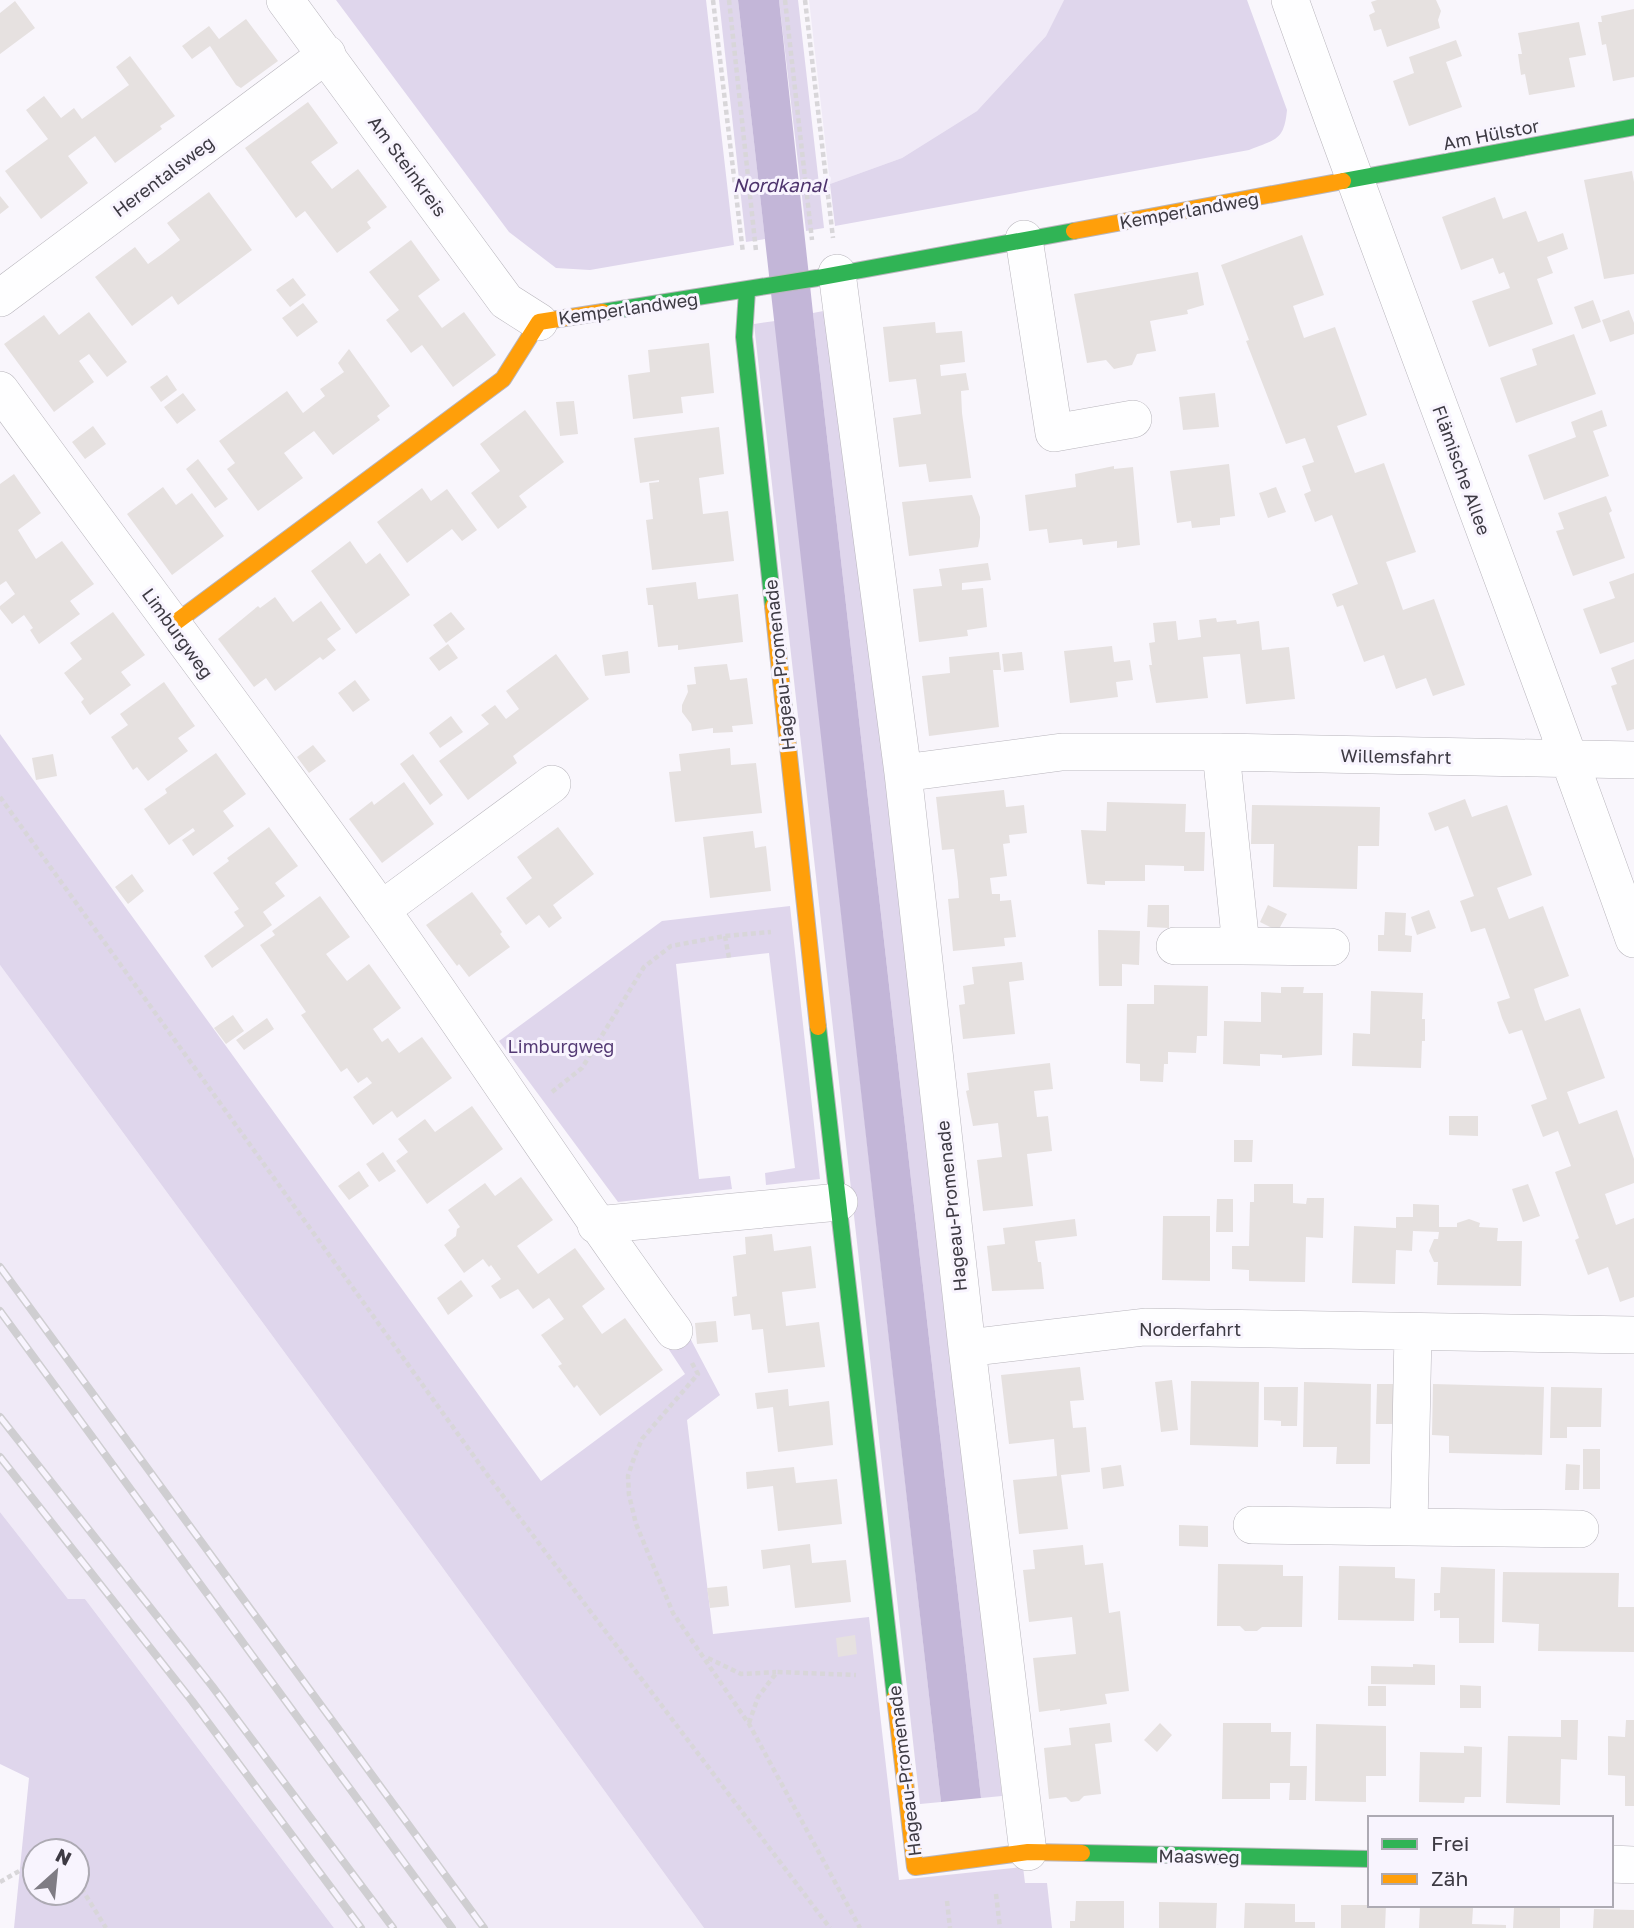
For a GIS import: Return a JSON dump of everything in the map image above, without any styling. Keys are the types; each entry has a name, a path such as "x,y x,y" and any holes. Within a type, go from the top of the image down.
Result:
{"street":[{"name":"Am Steinkreis","path":"285,0 506,301 539,321"},
{"name":"Flämische Allee","path":"1290,0 1634,939"},
{"name":"Herentalsweg","path":"0,298 327,54"},
{"name":"Am Hülstor","path":"1354,180 1634,127"},
{"name":"Kemperlandweg","path":"172,625 503,379 539,321 753,289 1354,180"},
{"path":"1024,239 1054,433 1133,419"},
{"name":"Hageau-Promenade","path":"753,289 744,337 807,928 915,1867 1028,1852 967,1348 903,773 827,276"},
{"name":"Limburgweg","path":"0,390 381,910 524,1115 596,1225 674,1331"},
{"name":"Willemsfahrt","path":"903,773 1062,752 1221,752 1634,760"},
{"path":"1221,752 1241,946"},
{"path":"381,910 552,784"},
{"path":"1175,946 1331,947"},
{"path":"596,1225 839,1202"},
{"name":"Norderfahrt","path":"967,1348 1145,1327 1634,1335"},
{"path":"1409,1527 1413,1333"},
{"path":"1252,1525 1580,1529"},
{"name":"Maasweg","path":"1028,1852 1368,1859"},
{"path":"1613,1864 1634,1865"}],"path":[{"path":"713,0 753,289"},
{"path":"805,0 827,276"},
{"path":"0,797 491,1480 830,1928"},
{"path":"524,1115 582,1068 644,967 671,946 725,936 807,928"},
{"path":"725,936 729,958"},
{"path":"674,1331 698,1374 642,1439 628,1476 629,1495 636,1524 673,1613 749,1724 860,1928"},
{"path":"705,1657 741,1674 777,1672 838,1675 892,1672"},
{"path":"749,1724 758,1697 777,1672"},
{"path":"0,1882 21,1870"},
{"path":"91,1904 106,1928"}],"shaded area":[{"path":"809,0 1064,0 1046,36 977,111 902,158 830,184"},
{"path":"0,965 704,1928 334,1928 85,1599 68,1599 0,1512"}],"green space":[{"path":"336,0 706,0 734,245 590,270 556,268 509,232"},
{"path":"719,0 738,0 765,239 746,242"},
{"path":"779,0 798,0 824,228 806,231"},
{"path":"1064,0 1247,0 1287,110 1284,128 1277,138 1249,150 835,226 830,184 902,158 977,111 1046,36"},
{"path":"834,309 1002,1796 981,1798 813,313"},
{"path":"775,321 941,1802 920,1804 754,324"},
{"path":"0,734 541,1481 685,1374 660,1336 681,1321 720,1395 687,1420 713,1634 869,1617 899,1880 1023,1867 1025,1883 1047,1883 1052,1928 704,1928 0,965"},
{"path":"790,906 820,1179 766,1185 765,1173 795,1168 769,953 676,964 699,1179 730,1176 732,1189 618,1202 499,1041 662,921"},
{"path":"0,1512 68,1599 85,1599 334,1928 14,1928 21,1858 21,1907 91,1907 91,1837 23,1837 29,1778 0,1764"}],"water":[{"name":"Nordkanal","path":"738,0 779,0 981,1798 941,1802"}],"building":[{"path":"1436,0 1441,11 1438,20 1440,28 1387,47 1381,29 1374,31 1369,15 1375,12 1371,2"},
{"path":"15,1 35,28 0,54 0,13"},
{"path":"1634,9 1634,77 1613,81 1606,44 1602,45 1598,22 1602,22 1601,16"},
{"path":"246,19 278,61 241,88 236,85 210,46 192,59 182,46 209,26 219,39"},
{"path":"1579,22 1586,55 1569,58 1575,87 1529,95 1525,74 1521,75 1518,54 1522,54 1518,33"},
{"path":"1456,40 1462,56 1446,62 1462,107 1409,126 1393,81 1414,73 1409,57"},
{"path":"130,56 175,116 160,126 162,129 115,163 95,136 68,156 88,183 41,219 5,171 48,139 26,110 44,96 61,118 74,108 82,119 129,85 116,67"},
{"path":"308,102 338,143 311,162 332,189 358,169 387,207 367,222 371,228 337,253 305,211 296,218 245,148"},
{"path":"1632,171 1634,274 1604,279 1584,180"},
{"path":"209,192 252,250 178,305 172,296 132,326 95,277 135,247 148,264 162,254 180,240 167,223"},
{"path":"0,196 9,207 0,214"},
{"path":"1495,197 1503,219 1526,211 1538,242 1563,233 1568,249 1547,257 1553,273 1537,279 1553,324 1489,347 1472,301 1510,288 1504,272 1499,274 1493,258 1461,270 1442,217"},
{"path":"1302,235 1324,295 1293,306 1304,338 1335,327 1367,415 1337,426 1355,473 1384,463 1416,552 1386,562 1403,610 1434,599 1465,685 1433,696 1426,678 1396,689 1384,655 1364,662 1343,605 1337,607 1332,594 1358,584 1332,515 1315,522 1304,494 1311,491 1302,466 1314,462 1305,438 1286,444 1246,341 1249,340 1221,265"},
{"path":"411,240 440,280 418,296 442,328 464,312 496,355 453,387 422,345 411,353 386,320 399,310 369,272"},
{"path":"1198,272 1204,305 1187,310 1188,314 1150,321 1156,351 1137,354 1132,365 1114,369 1106,360 1087,363 1074,294"},
{"path":"293,278 306,295 290,307 276,290"},
{"path":"1593,300 1601,322 1582,329 1574,307"},
{"path":"303,303 318,322 297,337 282,318"},
{"path":"1629,310 1634,323 1634,334 1610,342 1602,320"},
{"path":"89,312 127,362 107,377 89,354 79,361 94,382 54,412 4,344 44,315 59,335"},
{"path":"935,322 936,333 962,331 965,362 940,365 941,376 966,373 969,390 961,391 962,413 971,478 929,482 926,464 899,467 893,418 921,414 916,379 889,382 883,327"},
{"path":"1574,334 1596,394 1516,423 1500,378 1537,365 1532,349"},
{"path":"709,343 714,393 681,397 683,413 633,419 628,375 650,372 648,350"},
{"path":"349,349 390,406 377,416 380,420 333,455 314,431 284,453 303,478 258,511 227,469 235,463 219,441 287,391 303,413 325,396 320,389 344,372 338,363"},
{"path":"167,375 177,390 161,402 150,387"},
{"path":"183,393 196,410 177,424 164,407"},
{"path":"1215,393 1219,427 1183,430 1179,397"},
{"path":"574,401 578,434 560,436 556,402"},
{"path":"525,410 564,462 519,496 527,507 498,529 471,493 500,471 480,444"},
{"path":"1602,410 1607,426 1593,431 1609,476 1544,500 1528,455 1576,437 1571,422"},
{"path":"93,426 106,444 85,459 72,442"},
{"path":"719,427 724,474 699,478 703,514 728,511 734,561 652,570 646,520 653,519 649,483 659,480 640,483 634,438"},
{"path":"198,459 228,499 215,508 186,469"},
{"path":"1229,464 1235,516 1220,518 1220,525 1192,528 1191,521 1177,523 1170,471"},
{"path":"1114,466 1114,469 1133,467 1140,545 1117,548 1117,541 1083,545 1082,539 1049,543 1047,529 1029,531 1025,495 1076,487 1075,474"},
{"path":"14,474 41,513 18,530 36,559 62,541 94,584 70,601 80,614 39,644 24,615 12,624 0,609 0,606 15,594 6,581 0,585 0,484"},
{"path":"163,487 176,505 192,493 224,536 172,575 127,514"},
{"path":"1276,487 1286,512 1268,518 1259,493"},
{"path":"422,488 431,501 447,489 477,530 462,541 452,529 407,563 377,522"},
{"path":"972,495 980,517 978,547 909,556 902,502"},
{"path":"1606,496 1612,511 1609,513 1625,558 1573,576 1556,531 1564,529 1558,513"},
{"path":"350,541 366,564 380,553 410,595 356,634 311,571"},
{"path":"988,563 991,580 962,583 962,590 983,588 987,627 967,630 968,636 919,642 913,589 942,586 939,569"},
{"path":"1634,573 1634,642 1600,654 1583,609 1615,598 1609,582"},
{"path":"696,582 698,599 738,594 743,642 678,650 678,645 658,647 653,605 648,605 646,588"},
{"path":"275,597 293,622 321,601 341,629 327,639 336,650 323,660 320,657 275,691 266,678 254,687 218,639 258,606 260,608"},
{"path":"113,612 145,655 121,672 131,685 90,715 81,702 84,699 64,673 82,659 70,643"},
{"path":"451,612 465,629 446,643 433,625"},
{"path":"1216,618 1217,622 1236,620 1237,624 1259,621 1262,650 1289,647 1295,699 1246,704 1240,654 1203,657 1208,698 1156,703 1149,665 1152,665 1149,643 1155,642 1153,623 1176,621 1178,640 1201,637 1199,620"},
{"path":"448,644 458,658 439,671 429,658"},
{"path":"1112,646 1114,662 1130,660 1133,680 1116,682 1118,697 1070,703 1064,651"},
{"path":"628,651 630,673 605,676 602,655"},
{"path":"999,652 1001,670 993,670 999,727 929,736 922,676 950,673 949,657"},
{"path":"1022,652 1024,670 1004,672 1002,654"},
{"path":"556,654 589,699 513,756 517,763 468,800 439,761 489,724 481,715 495,705 506,719 519,709 506,691"},
{"path":"1634,659 1634,729 1627,731 1611,686 1617,684 1611,668"},
{"path":"727,664 730,680 747,678 753,724 732,726 733,732 713,733 713,728 692,731 691,724 682,712 682,705 688,692 687,685 696,684 694,667"},
{"path":"355,680 370,700 353,712 338,693"},
{"path":"164,682 195,726 178,738 188,751 148,781 137,767 133,770 111,737 128,725 120,714"},
{"path":"451,716 463,732 440,748 429,733"},
{"path":"313,745 326,761 309,773 297,757"},
{"path":"730,748 731,765 756,763 762,813 675,822 669,772 681,771 679,754"},
{"path":"216,753 246,794 223,811 234,826 193,856 182,840 195,831 193,828 169,845 144,809 167,793 165,789"},
{"path":"53,754 57,776 36,780 32,758"},
{"path":"413,754 443,795 430,805 400,764"},
{"path":"404,782 434,824 382,863 349,819 372,801 374,805"},
{"path":"1004,790 1006,807 1024,805 1027,833 1009,835 1010,843 1003,844 1007,876 990,878 992,894 1000,894 1000,901 1011,900 1016,937 1004,938 1005,946 953,951 948,899 959,898 958,882 954,849 942,850 936,797"},
{"path":"1465,799 1472,817 1507,805 1532,875 1497,888 1509,919 1543,906 1569,976 1534,989 1539,1005 1545,1021 1580,1008 1605,1078 1567,1092 1579,1124 1617,1110 1634,1159 1634,1183 1605,1194 1616,1225 1634,1218 1634,1297 1620,1302 1608,1267 1588,1275 1575,1240 1579,1238 1555,1172 1571,1166 1558,1131 1543,1137 1531,1105 1547,1099 1522,1030 1509,1034 1502,1018 1497,1002 1510,998 1485,928 1471,932 1460,901 1474,896 1448,826 1435,831 1428,813"},
{"path":"1107,802 1186,804 1185,832 1205,832 1204,871 1184,871 1184,866 1145,865 1145,881 1087,884 1081,830 1106,831"},
{"path":"1252,805 1380,807 1379,846 1358,846 1357,889 1273,887 1274,844 1251,844"},
{"path":"269,827 298,866 275,883 285,896 263,912 272,925 212,968 204,956 244,926 234,912 239,909 213,873 229,861 227,858"},
{"path":"558,827 594,874 553,905 562,918 549,928 539,915 526,925 506,898 532,878 517,857"},
{"path":"753,831 755,848 766,846 771,891 710,898 703,837"},
{"path":"132,874 144,891 128,904 115,887"},
{"path":"472,892 510,947 469,977 459,964 457,966 426,925"},
{"path":"320,896 350,937 326,954 347,981 369,964 401,1008 373,1029 382,1042 388,1038 399,1053 422,1037 452,1078 397,1118 392,1111 373,1125 353,1097 372,1083 367,1077 358,1083 347,1068 341,1072 301,1015 306,1012 260,945 275,935 272,931"},
{"path":"1148,905 1169,905 1169,928 1147,927"},
{"path":"1268,905 1287,914 1278,931 1260,922"},
{"path":"1429,910 1436,928 1417,935 1411,917"},
{"path":"1385,912 1406,913 1405,935 1412,936 1411,952 1378,951 1378,935 1384,935"},
{"path":"1098,930 1140,931 1139,965 1122,964 1122,986 1099,986"},
{"path":"1022,962 1024,980 1009,982 1015,1034 963,1039 959,1005 965,1004 963,986 974,984 972,967"},
{"path":"1154,985 1208,986 1207,1036 1197,1036 1196,1053 1168,1052 1163,1082 1140,1081 1140,1064 1126,1063 1127,1004 1154,1004"},
{"path":"1281,987 1304,987 1303,993 1323,993 1322,1055 1282,1058 1282,1055 1260,1054 1260,1066 1223,1064 1224,1021 1261,1022 1261,992 1281,993"},
{"path":"1371,991 1423,993 1425,1041 1422,1041 1421,1068 1352,1066 1353,1033 1370,1034"},
{"path":"233,1015 244,1031 226,1044 214,1028"},
{"path":"267,1018 274,1029 244,1050 236,1040"},
{"path":"1050,1063 1053,1089 1034,1091 1037,1117 1048,1116 1052,1151 1027,1154 1033,1206 983,1211 977,1160 1002,1157 998,1123 973,1126 966,1091 969,1090 967,1073"},
{"path":"472,1106 503,1149 427,1204 396,1161 408,1152 398,1139 425,1119 435,1132"},
{"path":"1449,1116 1478,1116 1478,1136 1449,1135"},
{"path":"1234,1140 1253,1140 1252,1162 1234,1162"},
{"path":"383,1152 396,1171 379,1182 366,1164"},
{"path":"359,1171 369,1186 349,1200 338,1186"},
{"path":"521,1177 553,1220 517,1246 538,1274 575,1248 605,1289 582,1306 602,1334 625,1318 663,1370 600,1416 577,1385 574,1388 558,1366 562,1364 541,1335 564,1319 549,1298 533,1309 518,1289 500,1299 491,1286 501,1279 491,1265 489,1267 483,1259 464,1273 444,1245 456,1236 460,1227 448,1210 485,1183 495,1196"},
{"path":"1254,1184 1293,1184 1293,1203 1306,1204 1307,1198 1324,1198 1323,1238 1306,1237 1305,1282 1249,1281 1249,1270 1232,1269 1232,1246 1249,1246 1250,1202 1254,1202"},
{"path":"1528,1184 1540,1216 1523,1222 1512,1189"},
{"path":"1217,1199 1233,1199 1233,1232 1216,1232"},
{"path":"1413,1204 1439,1205 1439,1227 1457,1227 1457,1223 1469,1219 1480,1223 1479,1227 1498,1228 1497,1241 1522,1241 1521,1286 1437,1285 1438,1262 1434,1262 1429,1251 1434,1239 1438,1239 1439,1232 1413,1231 1412,1251 1396,1250 1395,1284 1352,1283 1354,1226 1396,1228 1396,1217 1413,1217"},
{"path":"1163,1216 1210,1216 1210,1281 1162,1280"},
{"path":"1075,1219 1077,1236 1035,1241 1044,1289 992,1291 987,1246 1005,1244 1003,1228"},
{"path":"772,1234 774,1251 811,1246 816,1288 782,1292 786,1326 819,1322 825,1367 768,1373 763,1329 752,1330 750,1314 734,1316 732,1297 737,1296 733,1256 746,1254 745,1237"},
{"path":"461,1280 473,1296 448,1315 437,1298"},
{"path":"716,1321 718,1342 697,1344 695,1323"},
{"path":"1080,1367 1084,1400 1070,1401 1073,1428 1086,1427 1090,1472 1061,1475 1068,1529 1019,1534 1013,1480 1057,1476 1054,1439 1009,1444 1001,1375"},
{"path":"1172,1380 1178,1430 1161,1432 1155,1382"},
{"path":"1191,1381 1259,1382 1258,1447 1190,1445"},
{"path":"1304,1382 1371,1384 1370,1464 1336,1464 1337,1447 1303,1447"},
{"path":"1377,1384 1394,1384 1393,1424 1376,1424"},
{"path":"1433,1384 1544,1387 1542,1455 1449,1453 1449,1436 1432,1435"},
{"path":"1264,1387 1298,1387 1297,1426 1281,1426 1281,1421 1264,1420"},
{"path":"1551,1387 1602,1388 1601,1427 1567,1427 1567,1438 1550,1438"},
{"path":"788,1389 789,1406 829,1401 833,1445 778,1452 773,1407 757,1409 755,1393"},
{"path":"1583,1449 1600,1449 1600,1489 1583,1489"},
{"path":"1566,1464 1580,1465 1579,1490 1565,1490"},
{"path":"1121,1465 1124,1486 1103,1489 1101,1468"},
{"path":"794,1467 796,1483 837,1479 842,1524 778,1531 773,1486 747,1489 746,1472"},
{"path":"1179,1525 1208,1526 1208,1547 1179,1546"},
{"path":"810,1544 812,1563 846,1560 851,1602 795,1608 790,1565 763,1569 761,1550"},
{"path":"1083,1545 1085,1565 1103,1563 1109,1613 1120,1611 1129,1691 1105,1694 1107,1704 1039,1712 1033,1658 1076,1654 1072,1617 1029,1622 1023,1570 1035,1569 1033,1550"},
{"path":"1218,1564 1283,1565 1283,1576 1303,1576 1302,1627 1262,1627 1257,1631 1245,1631 1240,1626 1217,1626"},
{"path":"1339,1566 1395,1567 1395,1578 1415,1579 1414,1621 1338,1620"},
{"path":"1441,1567 1495,1569 1494,1643 1459,1643 1459,1618 1440,1618 1440,1610 1434,1611 1434,1593 1440,1593"},
{"path":"1503,1572 1619,1573 1618,1607 1634,1607 1634,1652 1538,1651 1539,1624 1502,1622"},
{"path":"727,1586 729,1606 710,1608 707,1588"},
{"path":"855,1635 857,1654 838,1657 836,1638"},
{"path":"1413,1664 1435,1665 1435,1685 1371,1684 1371,1666 1413,1667"},
{"path":"1460,1685 1481,1686 1481,1708 1460,1708"},
{"path":"1368,1686 1386,1686 1386,1706 1368,1706"},
{"path":"1561,1720 1578,1720 1577,1760 1561,1759 1560,1805 1506,1803 1508,1736 1561,1737"},
{"path":"1626,1720 1634,1720 1634,1806 1625,1806 1625,1776 1608,1775 1608,1736 1625,1737"},
{"path":"1110,1723 1112,1742 1095,1744 1101,1794 1084,1796 1079,1801 1071,1802 1066,1797 1049,1799 1044,1748 1071,1745 1069,1728"},
{"path":"1160,1723 1172,1735 1157,1752 1144,1740"},
{"path":"1223,1723 1271,1723 1271,1732 1291,1732 1290,1766 1307,1766 1306,1800 1289,1800 1290,1783 1270,1783 1270,1799 1222,1799"},
{"path":"1316,1724 1386,1726 1386,1776 1366,1776 1366,1802 1315,1801"},
{"path":"1464,1746 1482,1747 1481,1797 1465,1797 1464,1803 1419,1802 1420,1752 1464,1753"},
{"path":"1076,1901 1124,1901 1124,1928 1070,1928 1070,1921 1075,1921"},
{"path":"1159,1902 1217,1903 1216,1928 1159,1928"},
{"path":"1245,1903 1295,1904 1295,1922 1315,1922 1315,1928 1244,1928"},
{"path":"1341,1905 1386,1907 1385,1928 1341,1928"},
{"path":"1420,1907 1473,1908 1472,1924 1506,1925 1506,1928 1419,1928"},
{"path":"1514,1908 1560,1908 1560,1928 1513,1928"},
{"path":"1594,1909 1634,1910 1634,1928 1593,1928"}],"railway":[{"path":"0,1267 484,1928"},
{"path":"0,1311 452,1928"},
{"path":"0,1417 212,1686 393,1928"},
{"path":"0,1457 192,1701 361,1928"}],"traffic: fast":[{"path":"1343,181 1634,127"},
{"path":"603,312 817,278 1074,231"},
{"path":"747,291 744,337 773,606"},
{"path":"818,1027 895,1697"},
{"path":"1082,1853 1368,1859"}],"traffic: slow":[{"path":"1074,231 1343,181"},
{"path":"172,625 503,379 539,322 603,312"},
{"path":"773,606 818,1027"},
{"path":"895,1697 915,1867 1028,1852 1082,1853"}]}
